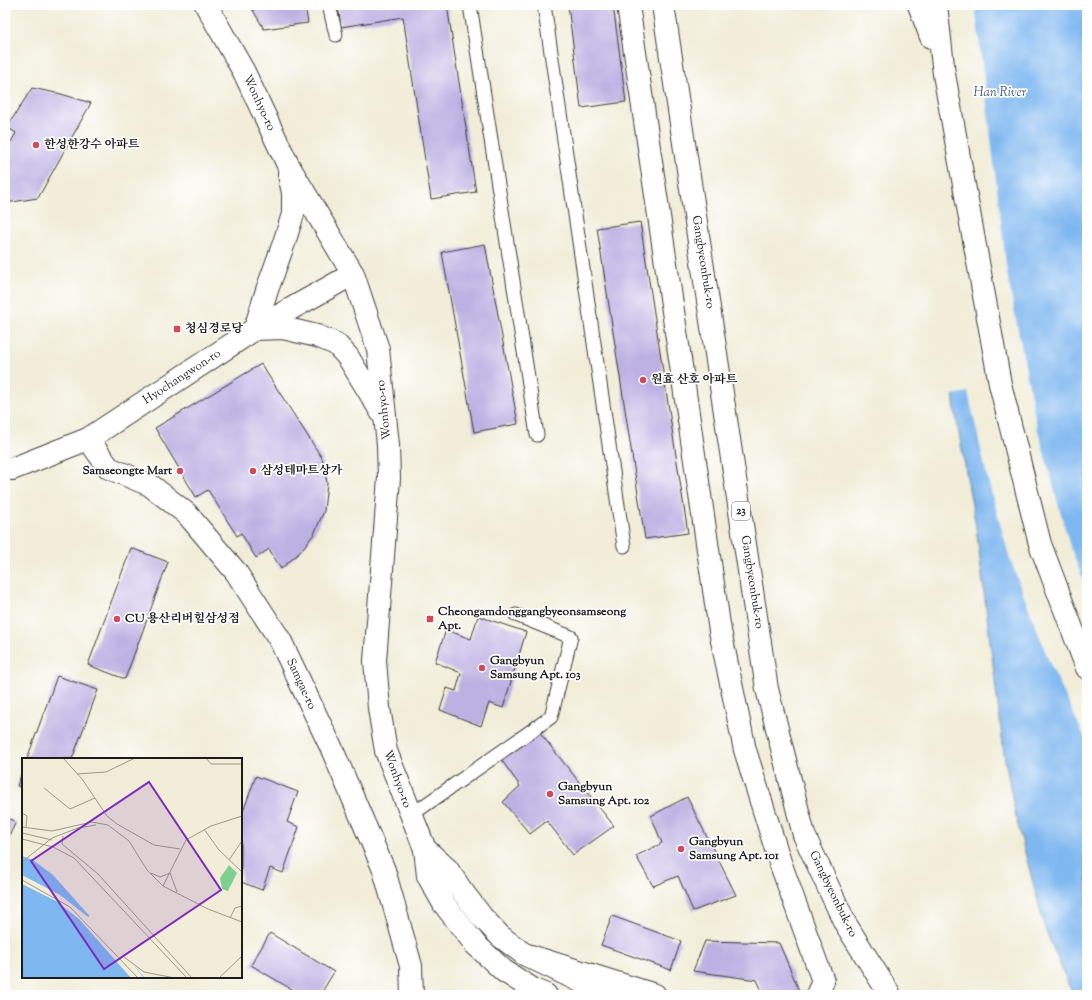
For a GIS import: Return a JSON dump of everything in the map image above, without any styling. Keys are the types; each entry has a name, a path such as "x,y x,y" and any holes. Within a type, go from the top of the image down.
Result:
{"main road":[{"name":"Wonhyo-ro","path":"206,5 244,72 288,164 353,274 378,349 390,478 381,571 376,669 378,708 386,751 425,849 428,876 444,904 475,944 504,971 534,990 546,995"},
{"path":"628,5 720,631 745,750 780,862 823,981 817,995"},
{"name":"Gangbyeonbuk-ro","path":"663,5 767,689 804,835 845,923 890,995"},
{"path":"919,5 944,74"},
{"path":"936,5 944,74 1000,384 1040,544 1087,668"},
{"path":"288,164 293,193 292,214 255,330 283,328 317,336 336,344 348,357 385,418"},
{"name":"Hyochangwon-ro","path":"5,469 12,468 88,439 255,330 353,274"},
{"name":"Samgae-ro","path":"88,439 109,468 150,485 187,514 236,572 280,640 331,748 384,870 411,966 412,995"},
{"name":"Wonhyo-ro","path":"425,849 447,869 482,917 500,936 524,954 655,995"},
{"path":"524,954 609,995"}],"lane":[{"path":"329,5 336,35"},
{"path":"470,5 536,435"},
{"path":"544,5 624,546"},
{"path":"411,815 551,717 571,637 516,616"}],"water":[{"name":"Han River","path":"899,5 1087,5 1087,995 1073,995 1045,929 1016,818 1004,754 976,527 955,411 940,258"}],"pier":[{"path":"897,5 975,5 1007,273 1037,427 1069,543 1087,590 1087,742 1049,661 1010,559 987,476 968,392 952,395 938,259 907,76"}],"building":[{"path":"250,5 305,5 308,23 264,29"},
{"path":"338,5 447,5 476,192 431,199 403,17 341,27"},
{"path":"568,5 613,5 626,102 581,108"},
{"name":"한성한강수 아파트","path":"32,88 61,94 91,103 38,198 5,203 5,143 11,142 16,133 7,127"},
{"name":"원효 산호 아파트","path":"640,222 688,533 645,539 597,228"},
{"path":"485,244 518,424 474,432 442,252"},
{"name":"삼성테마트상가","path":"261,364 322,458 327,483 324,511 314,534 300,552 281,569 269,549 256,558 241,533 237,536 208,490 196,497 155,428"},
{"path":"131,548 168,562 125,679 88,665"},
{"name":"Gangbyun Samsung Apt. 103","path":"478,616 526,632 503,708 489,703 481,726 440,710 447,688 456,691 461,673 435,662 446,630 471,639"},
{"path":"57,676 98,690 72,758 27,758"},
{"name":"Gangbyun Samsung Apt. 102","path":"537,729 614,826 573,855 547,821 530,834 503,802 520,786 498,755"},
{"path":"22,773 22,788 17,786"},
{"path":"256,776 298,792 287,822 299,827 283,873 270,868 262,890 242,882 242,814"},
{"name":"Gangbyun Samsung Apt. 101","path":"687,797 736,895 693,911 678,876 653,886 636,856 662,843 651,816"},
{"path":"5,817 16,822 5,844"},
{"path":"612,916 681,941 671,970 601,945"},
{"path":"270,933 334,972 320,995 301,995 251,965"},
{"path":"705,941 779,943 801,995 764,995 757,980 693,971"}],"place":[{"name":"한성한강수 아파트","path":"36,145"},
{"name":"청심경로당","path":"177,329"},
{"name":"원효 산호 아파트","path":"643,380"},
{"name":"Samseongte Mart","path":"180,471"},
{"name":"삼성테마트상가","path":"253,471"},
{"name":"CU 용산리버힐삼성점","path":"117,619"},
{"name":"Cheongamdonggangbyeonsamseong Apt.","path":"430,619"},
{"name":"Gangbyun Samsung Apt. 103","path":"482,668"},
{"name":"Gangbyun Samsung Apt. 102","path":"550,794"},
{"name":"Gangbyun Samsung Apt. 101","path":"681,849"}]}
